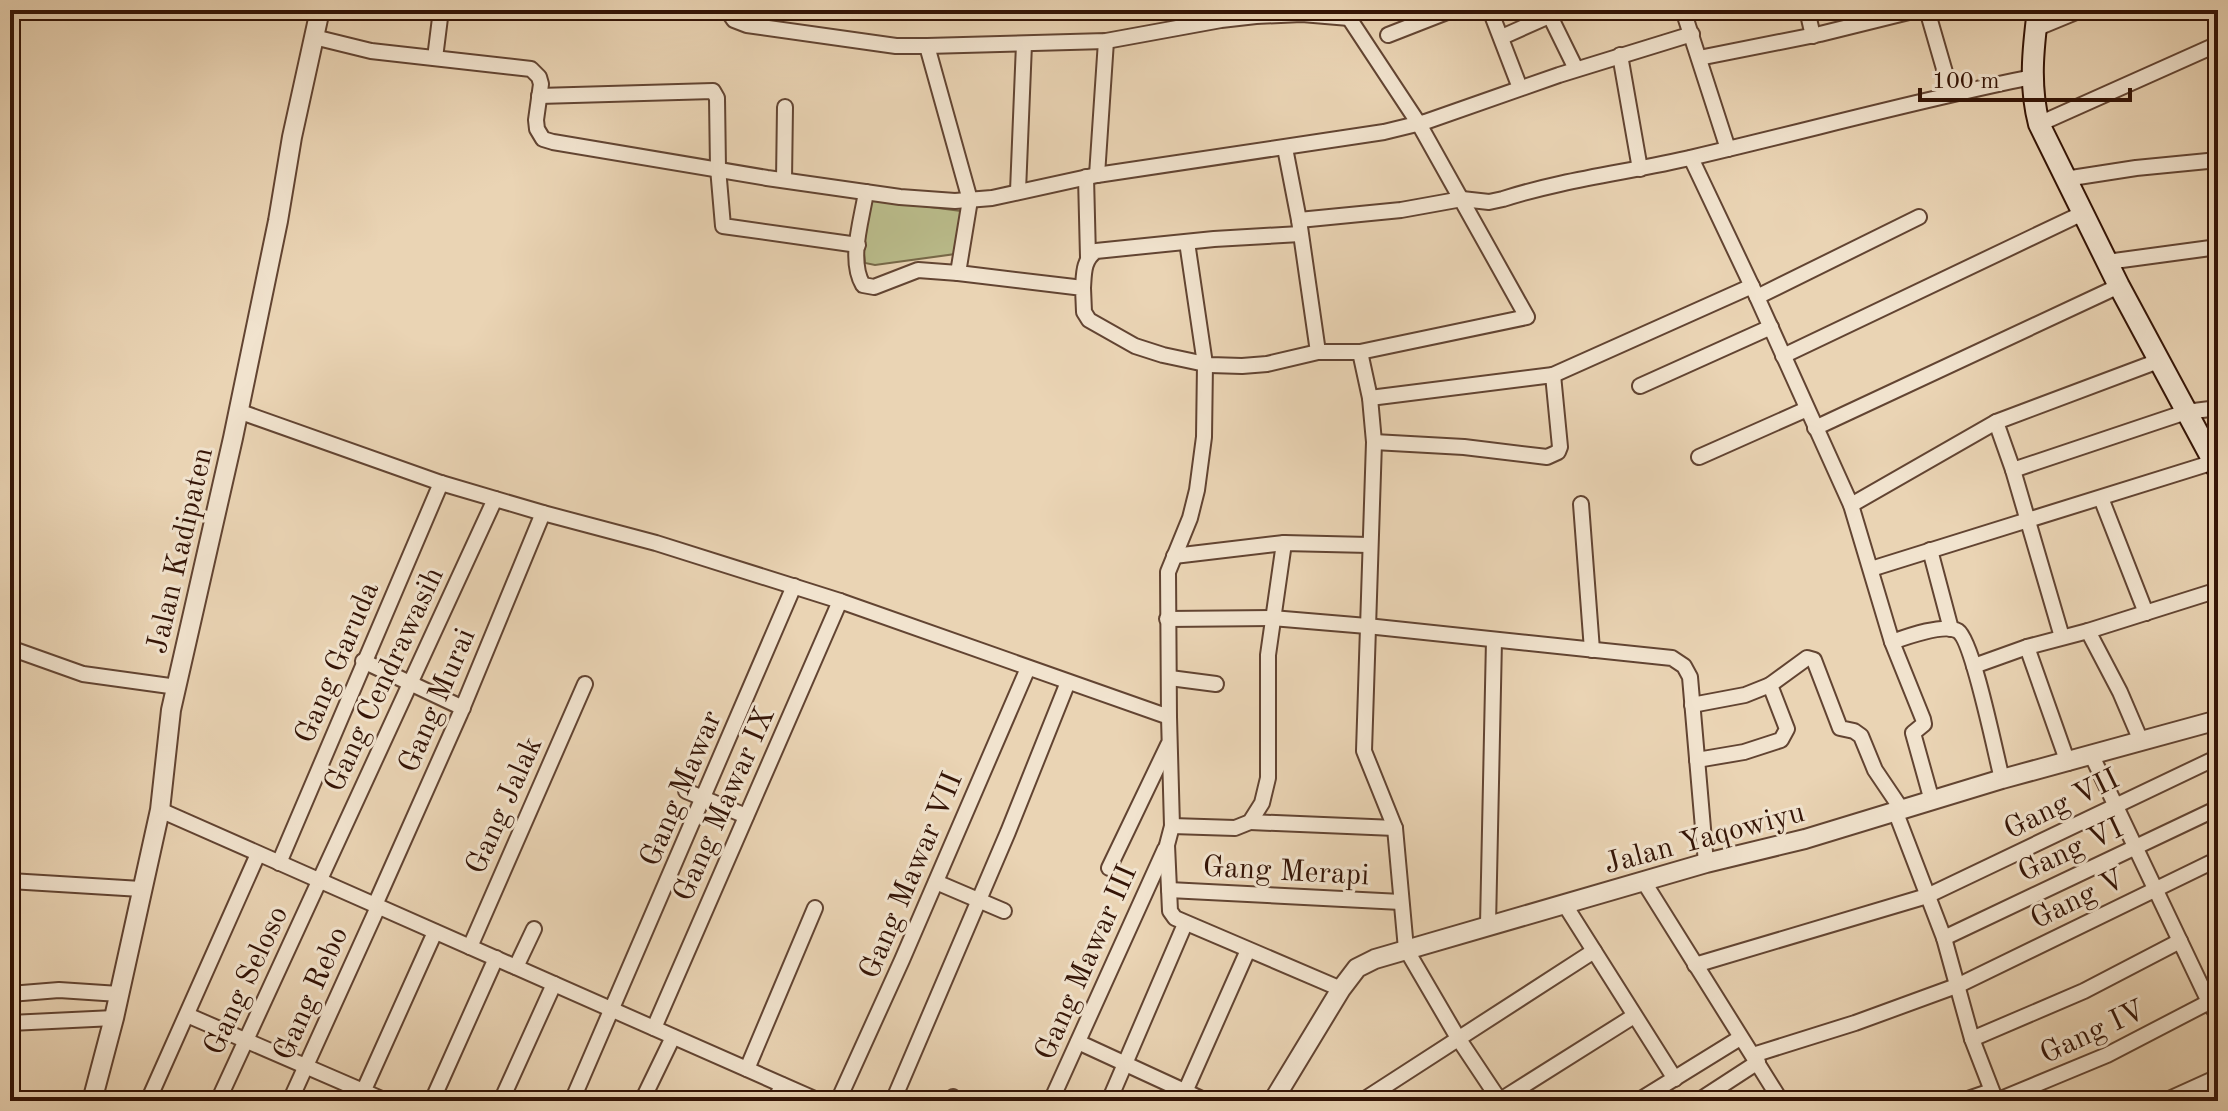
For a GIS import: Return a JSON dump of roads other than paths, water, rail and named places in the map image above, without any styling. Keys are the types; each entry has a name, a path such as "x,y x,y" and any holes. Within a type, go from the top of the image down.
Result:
{"main road":[{"path":"2037,19 2032,77 2039,124 2119,286 2216,466"}],"street":[{"name":"Jalan Kadipaten","path":"92,1101 114,1018 160,810 171,710 238,411 320,10"},
{"path":"435,58 441,10"},
{"path":"727,10 734,20 747,25 882,44 927,46 1106,41 1221,20 1352,14 1419,124 1527,317 1360,352 1318,352 1254,366 1205,364 1135,346 1089,320 1084,312 1083,288 1088,257 1091,176 1106,41"},
{"path":"1388,35 1452,10"},
{"path":"1490,10 1520,88"},
{"path":"1683,10 1728,149"},
{"path":"1807,10 1813,36"},
{"path":"1699,58 1813,36 1917,10"},
{"path":"1927,10 1951,93"},
{"path":"2037,19 2081,10"},
{"path":"1502,37 1548,13 1576,69"},
{"path":"314,37 371,51 531,69 539,77 536,120 543,139 866,192 929,200 970,200 1091,176 1365,136 1419,124 1576,69 1692,34"},
{"path":"1018,191 1024,44"},
{"path":"2039,124 2218,44"},
{"path":"927,46 970,200 958,273"},
{"path":"1620,55 1640,169"},
{"path":"1088,257 1099,251 1300,227 1462,199 1489,202 1691,158 1951,93 2032,77"},
{"path":"539,96 713,91 717,98 722,221 727,228 858,245"},
{"path":"784,180 785,107"},
{"path":"1285,148 1318,352"},
{"path":"1691,158 1755,291 1851,505 1892,642 1923,719 1924,724 1913,733 1932,801"},
{"path":"2065,179 2218,160"},
{"path":"866,192 858,245 858,273 867,287 918,270 1083,288"},
{"path":"1783,356 2083,213"},
{"path":"1370,398 1553,375 1755,291 1919,217"},
{"path":"1187,242 1205,364 1201,469 1190,518 1168,572 1172,826 1167,845 1170,911 1185,924 1341,989"},
{"path":"2107,262 2218,247"},
{"path":"1815,428 2119,286"},
{"path":"1640,386 1771,327"},
{"path":"1360,352 1370,398 1374,442 1364,751 1395,828 1406,949 1499,1101 1634,1016"},
{"path":"1851,505 1996,422 2161,360"},
{"path":"1374,442 1464,447 1547,457 1553,455 1560,447 1553,375"},
{"path":"2013,470 2186,412 2218,408"},
{"path":"1699,457 1807,409"},
{"path":"238,411 441,483 656,543 840,601 1169,717"},
{"path":"1996,422 2062,637"},
{"path":"1871,569 2216,466"},
{"name":"Gang Garuda","path":"279,863 441,483"},
{"path":"2101,498 2146,613"},
{"name":"Gang Cendrawasih","path":"320,881 495,499"},
{"path":"1581,504 1592,650"},
{"name":"Gang Murai","path":"376,906 463,708 543,513"},
{"path":"1174,556 1284,543 1369,545"},
{"path":"1250,822 1262,803 1268,778 1268,662 1284,543"},
{"path":"1930,550 1951,629"},
{"name":"Gang Mawar","path":"572,1101 794,586"},
{"path":"1974,666 2218,590"},
{"name":"Gang Mawar IX","path":"654,1028 840,601"},
{"path":"1167,619 1272,618 1672,658 1684,666 1690,677 1706,863"},
{"path":"1892,642 1944,628 1963,636 1974,666 2002,779"},
{"path":"2088,631 2141,741"},
{"path":"1488,925 1494,640"},
{"path":"2027,647 2068,763"},
{"path":"10,648 83,674 177,687"},
{"path":"1692,705 1745,695 1770,685 1807,658 1814,660 1840,728 1861,736 1875,770 1899,811 1944,938 1972,1039 1994,1098"},
{"path":"363,661 463,708"},
{"name":"Gang Mawar VII","path":"838,1101 1028,668"},
{"path":"1170,678 1216,684"},
{"path":"893,1101 1068,682"},
{"name":"Gang Jalak","path":"470,947 585,684"},
{"path":"1697,760 1744,752 1784,737 1787,729 1770,685"},
{"name":"Jalan Yaqowiyu","path":"1273,1101 1341,989 1357,968 1365,963 1488,925 1706,863 1805,839 2002,779 2218,720"},
{"path":"1109,868 1169,741"},
{"path":"2092,756 2218,1016"},
{"name":"Gang VII","path":"1695,965 1927,896 2218,757"},
{"path":"686,791 746,816"},
{"name":"Gang VI","path":"1944,938 2218,808"},
{"path":"160,810 818,1101"},
{"path":"1172,826 1228,830 1250,822 1395,828"},
{"name":"Gang Mawar III","path":"1051,1101 1167,845"},
{"path":"148,1101 258,854"},
{"name":"Gang V","path":"1698,1101 1756,1058 1959,985 2218,859"},
{"path":"10,881 141,889"},
{"name":"Gang Seloso","path":"218,1101 320,881"},
{"path":"936,882 1004,911"},
{"path":"1644,882 1781,1101"},
{"name":"Gang Merapi","path":"1169,890 1401,902"},
{"path":"1565,905 1675,1079"},
{"name":"Gang Rebo","path":"290,1101 376,906"},
{"path":"747,1069 815,908"},
{"path":"1109,1101 1185,924"},
{"path":"516,967 534,929"},
{"path":"361,1096 435,932"},
{"path":"1972,1039 2084,991 2180,941"},
{"path":"1183,1096 1248,950"},
{"path":"1362,1101 1594,951"},
{"path":"432,1101 496,958"},
{"path":"501,1101 554,984"},
{"path":"10,994 59,990 119,994"},
{"name":"Gang IV","path":"1962,1101 1994,1098 2107,1055 2209,1002"},
{"path":"187,1015 247,1040 361,1096 386,1101"},
{"path":"10,1023 114,1018"},
{"path":"642,1101 673,1037"},
{"path":"1638,1101 1740,1038"},
{"path":"1078,1042 1126,1063 1183,1096 1206,1101"},
{"path":"2165,1101 2218,1077"},
{"path":"775,1101 782,1085"}]}
